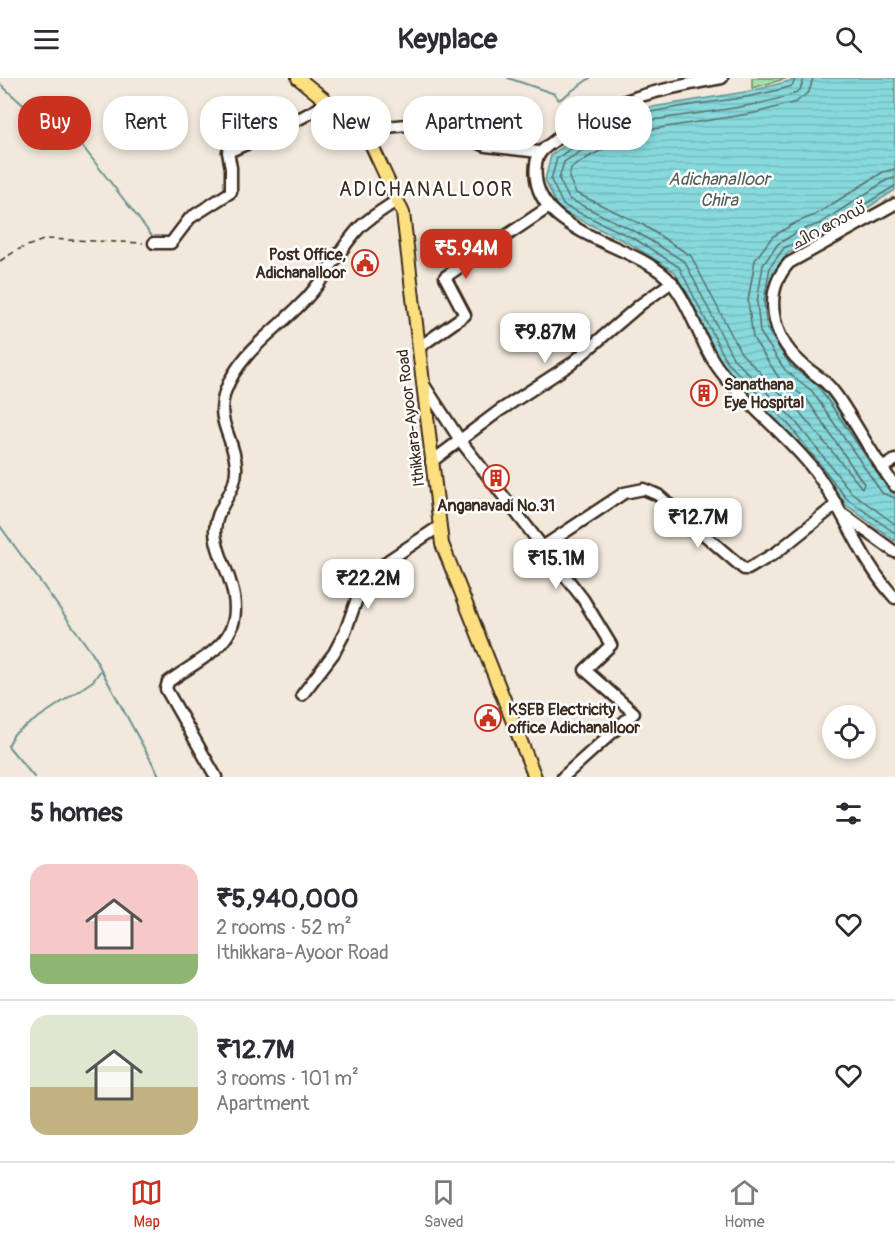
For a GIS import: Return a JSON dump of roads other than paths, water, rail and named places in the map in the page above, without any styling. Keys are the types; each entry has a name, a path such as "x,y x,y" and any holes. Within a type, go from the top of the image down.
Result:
{"main road":[{"name":"Ithikkara-Ayoor Road","path":"298,78 320,96"},
{"name":"Ithikkara-Ayoor Road","path":"374,150 403,213 442,544 535,777"}],"street":[{"path":"722,78 665,83 616,103 575,125 539,152 535,165 537,179 549,207 566,223 611,247 651,263 672,282 705,348 722,373 810,465 844,515 855,544 870,569 895,598"},
{"path":"154,243 171,243 190,218 231,192 228,152 311,112"},
{"path":"391,127 426,123 486,146 539,152"},
{"path":"216,777 166,689 168,682 215,649 236,621 234,592 217,542 215,529 234,487 237,468 231,440 220,417 225,391 249,353 302,303 361,226 397,200"},
{"name":"ചിറ റോഡ്","path":"895,204 789,263 778,278 772,310 777,328 791,352 802,365 820,375 837,395 895,486"},
{"path":"418,348 465,315 445,277 549,207"},
{"path":"431,462 499,411 571,364 641,304 672,282"},
{"path":"422,382 460,440 541,548 583,599 611,645 585,670 634,713 563,777"},
{"path":"882,468 895,460"},
{"path":"541,548 624,493 644,489 658,495 738,564 748,569 777,552 837,504"},
{"path":"844,515 895,552"},
{"path":"302,694 334,653 345,632 362,585 389,560 440,526"}],"water":[{"name":"Adichanalloor Chira","path":"801,78 895,78 895,190 824,236 788,253 776,269 770,302 772,326 822,382 895,488 895,541 842,502 785,430 722,366 675,272 632,245 558,209 545,180 551,155 558,150 652,150 652,107 751,91"}],"waterway":[{"path":"508,78 555,94 559,100 590,78"},
{"path":"0,84 31,112 83,147 153,237"},
{"path":"0,526 92,653 160,777"},
{"path":"34,777 8,746 14,734 93,681 101,670"}],"place":[{"name":"Post Office, Adichanalloor","path":"365,263"},
{"name":"Sanathana Eye Hospital","path":"704,393"},
{"name":"Anganavadi No.31","path":"496,478"},
{"name":"KSEB Electricity office Adichanalloor","path":"488,718"}],"district":[{"name":"ADICHANALLOOR","path":"426,189"}]}
